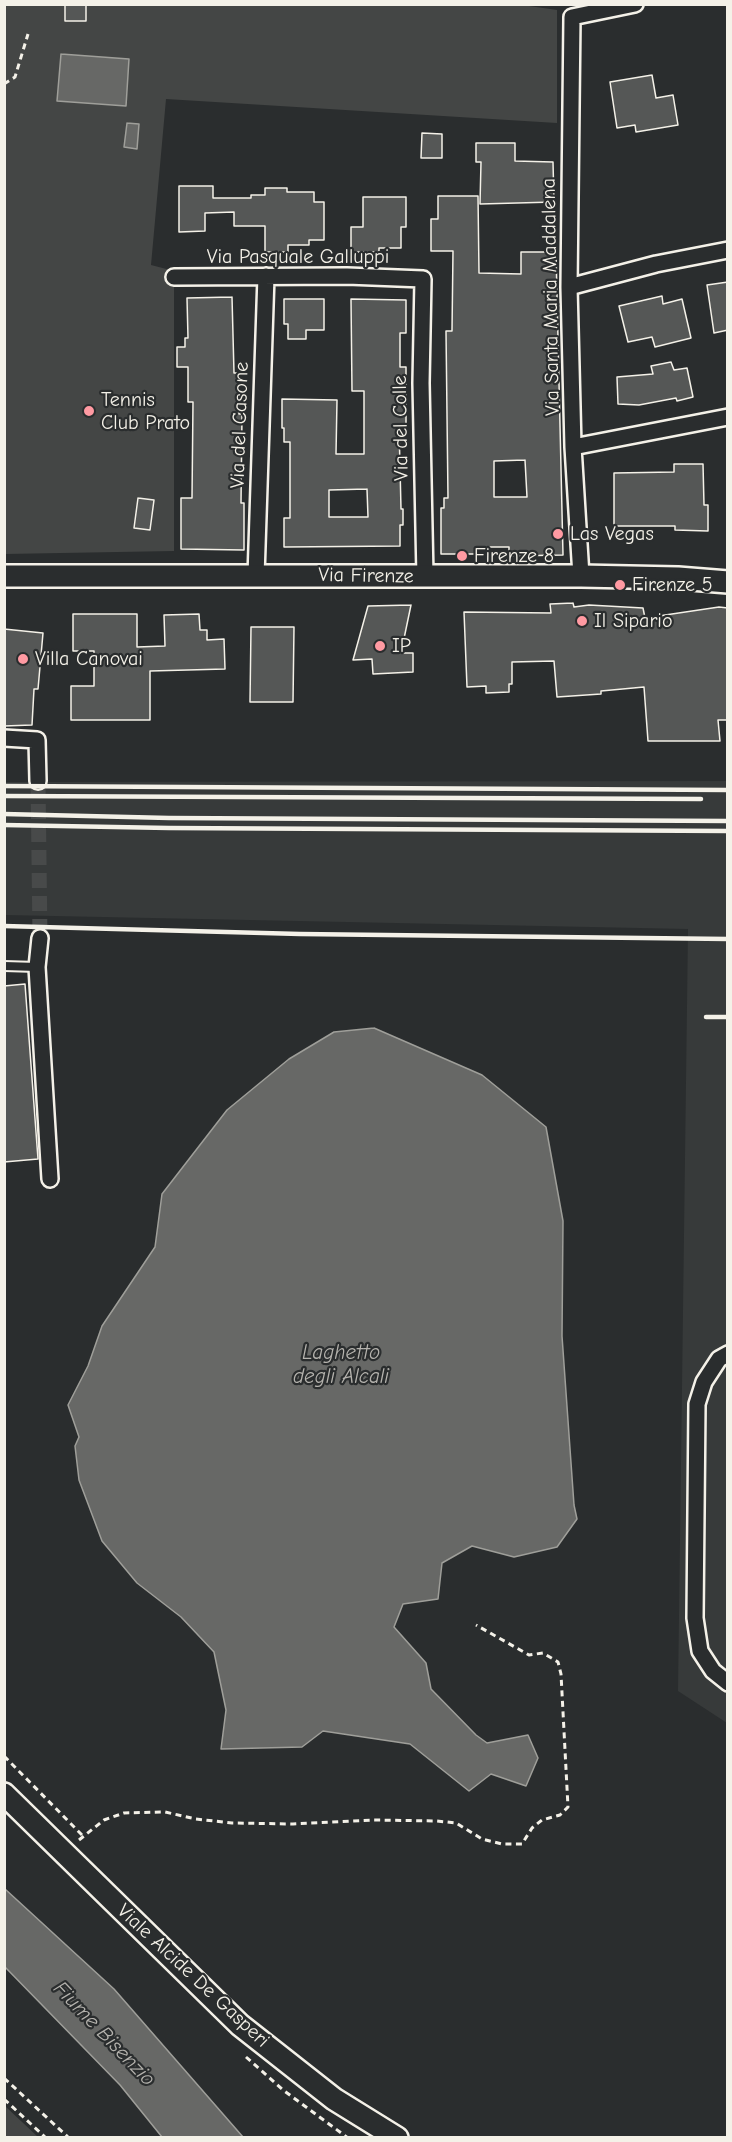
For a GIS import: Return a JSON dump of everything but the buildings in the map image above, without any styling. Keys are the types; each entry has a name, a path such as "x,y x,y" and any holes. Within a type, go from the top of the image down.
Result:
{"main road":[{"name":"Via Firenze","path":"4,576 581,576 678,578 728,582"},
{"name":"Viale Alcide De Gasperi","path":"4,1794 240,2025 334,2099 397,2138"}],"street":[{"name":"Via Santa Maria Maddalena","path":"581,576 573,447 569,286 572,17 635,4"},
{"path":"569,286 656,264 728,250"},
{"name":"Via del Casone","path":"256,576 266,276"},
{"name":"Via Pasquale Galluppi","path":"174,277 347,276 423,279"},
{"name":"Via del Colle","path":"423,279 421,383 425,577"},
{"path":"573,447 728,417"},
{"path":"4,738 37,740 38,781"},
{"path":"40,938 37,967 50,1179"},
{"path":"728,1354 719,1359 704,1382 697,1404 694,1618 700,1651 713,1671 728,1683"}],"lane":[{"path":"4,966 37,967"}],"path":[{"path":"4,84 15,77 28,34"},
{"path":"67,1855 83,1836 104,1820 124,1813 165,1812 196,1819 232,1823 437,1821 456,1823 482,1839 502,1844 522,1844 532,1828 542,1820 560,1815 568,1807 561,1674 558,1662 543,1653 529,1654 476,1625"},
{"path":"4,1756 83,1836"},
{"path":"4,2078 69,2138"},
{"path":"4,2099 46,2138"}],"shaded area":[{"name":"Tennis Club Prato","path":"515,4 557,10 557,123 166,99 151,265 174,271 174,551 5,554 5,5"},
{"path":"727,781 727,1723 678,1691 688,929 5,915 4,782"},
{"path":"5,2106 38,2137 5,2137"}],"water":[{"path":"61,54 129,59 126,106 57,101"},
{"path":"127,123 139,124 137,149 124,147"},
{"name":"Laghetto degli Alcali","path":"374,1028 482,1075 546,1127 563,1221 562,1336 574,1505 577,1519 557,1547 514,1557 472,1546 442,1563 438,1599 403,1604 394,1627 426,1663 431,1689 476,1735 487,1743 528,1735 538,1758 526,1786 491,1774 469,1791 410,1744 323,1731 302,1747 221,1749 226,1710 214,1652 181,1617 137,1583 102,1541 79,1480 75,1446 79,1437 68,1405 88,1366 102,1326 155,1247 162,1194 227,1110 289,1059 334,1032"},
{"name":"Fiume Bisenzio","path":"5,1889 114,1989 243,2137 162,2137 120,2085 5,1967"}],"tunnel":[{"path":"38,781 40,938"}],"railway":[{"path":"4,786 728,790"},
{"path":"4,796 701,799"},
{"path":"4,814 169,818 728,821"},
{"path":"4,825 728,831"},
{"path":"4,926 300,934 728,939"},
{"path":"706,1017 728,1017"}],"place":[{"name":"Tennis Club Prato","path":"89,411"},
{"name":"Las Vegas","path":"558,534"},
{"name":"Firenze 8","path":"462,556"},
{"name":"Firenze 5","path":"620,585"},
{"name":"Il Sipario","path":"582,621"},
{"name":"IP","path":"380,646"},
{"name":"Villa Canovai","path":"23,659"}]}
